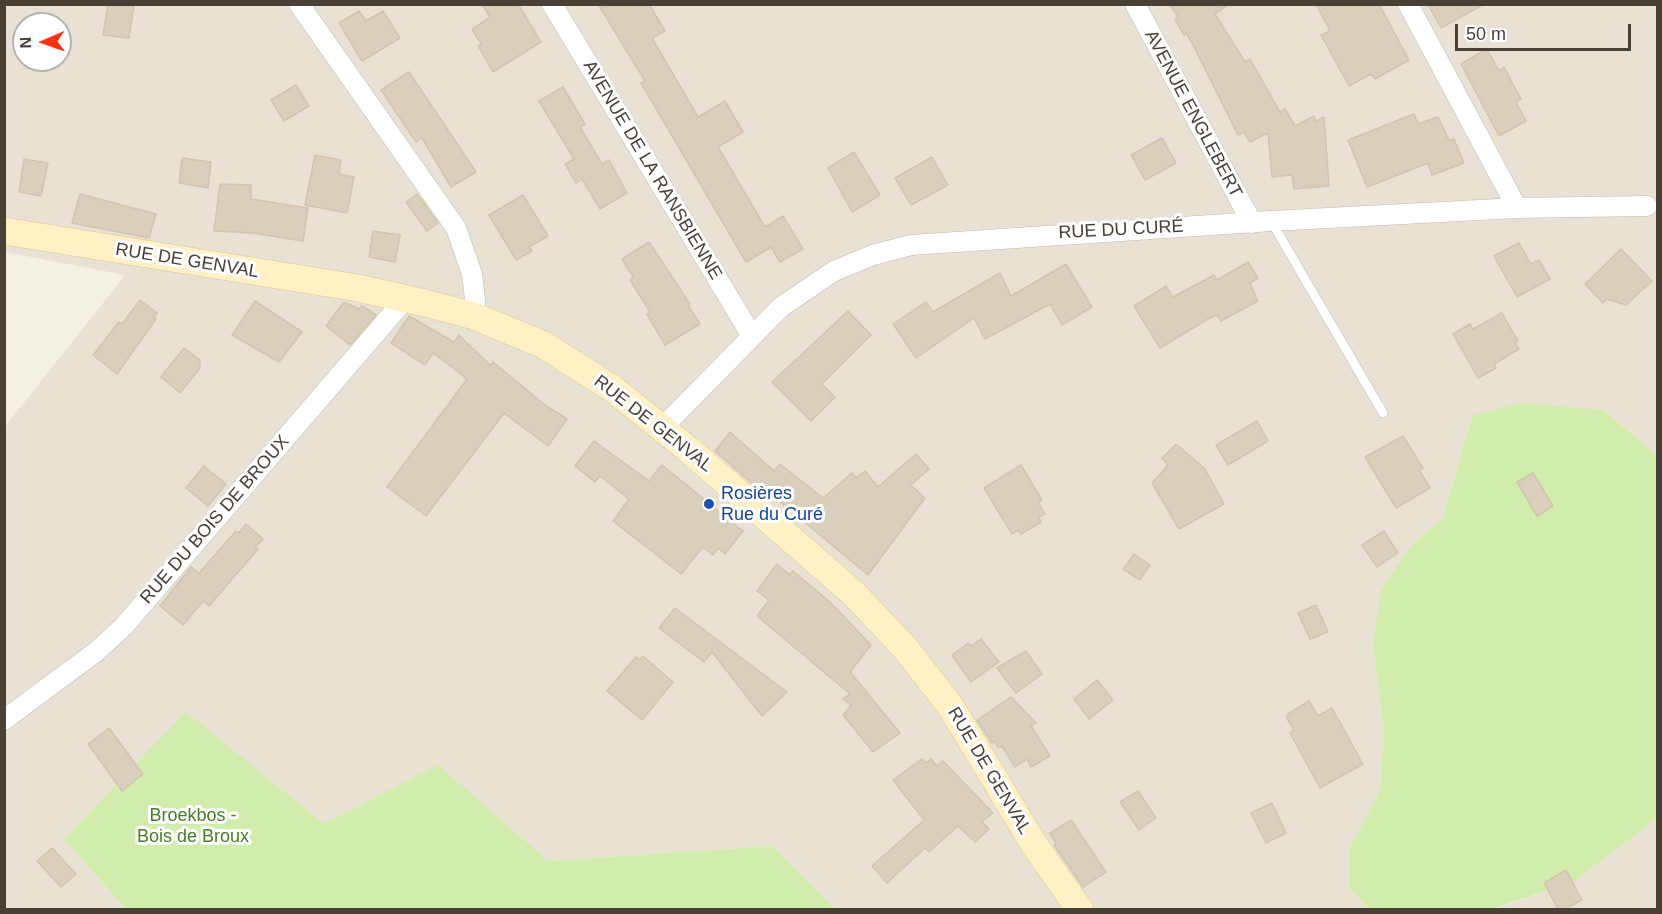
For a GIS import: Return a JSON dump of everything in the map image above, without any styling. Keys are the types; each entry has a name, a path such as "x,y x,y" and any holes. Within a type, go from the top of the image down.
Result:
{"street":[{"path":"300,4 456,228 472,274 474,316"},
{"name":"AVENUE DE LA RANSBIENNE","path":"552,4 752,336"},
{"name":"AVENUE ENGLEBERT","path":"1135,4 1262,222"},
{"path":"1408,4 1517,208"},
{"name":"RUE DU CURÉ","path":"662,428 781,307 834,271 873,255 911,245 980,238 1517,208 1647,206"},
{"name":"RUE DE GENVAL","path":"4,231 358,288 406,298 474,316 544,345 613,389 662,428 854,594 906,649 951,707 1035,846 1080,909"},
{"name":"RUE DU BOIS DE BROUX","path":"4,720 97,651 124,626 406,298"}],"lane":[{"path":"1262,222 1383,413"}],"shaded area":[{"path":"5,5 1657,5 1657,455 1603,410 1472,416 1443,518 1412,545 1373,646 1384,732 1380,790 1349,850 1349,888 1369,909 835,909 772,846 548,861 437,766 324,825 186,713 64,839 126,909 5,909 4,428 125,275 5,252"},
{"path":"1657,818 1657,909 1492,910 1575,881"}],"green space":[{"path":"1521,403 1603,410 1657,455 1657,818 1575,881 1492,909 1369,909 1349,888 1349,850 1380,790 1384,732 1373,646 1381,590 1412,545 1443,518 1472,416"},
{"name":"Broekbos - Bois de Broux","path":"186,712 324,824 438,765 548,861 772,846 835,909 126,909 64,839"}],"building":[{"path":"108,4 134,4 129,38 103,35"},
{"path":"482,4 518,4 541,42 493,72 478,46 481,44 472,29 490,17"},
{"path":"598,4 649,4 665,31 652,38 698,117 725,101 743,132 718,147 765,227 783,216 803,249 780,262 771,247 746,262 641,83 645,81"},
{"path":"1169,4 1229,4 1215,14 1245,62 1250,59 1280,112 1285,109 1295,126 1314,116 1316,121 1324,117 1329,186 1294,189 1292,175 1272,177 1268,133 1250,142 1244,132 1238,135 1192,43 1186,33 1184,35 1175,19 1178,17"},
{"path":"1316,4 1379,4 1409,60 1375,79 1371,74 1349,86 1321,35 1330,31"},
{"path":"1428,4 1484,4 1441,28"},
{"path":"359,11 366,21 383,11 400,38 362,61 339,23"},
{"path":"1487,49 1499,71 1504,67 1521,99 1516,102 1526,121 1499,136 1461,64"},
{"path":"409,72 476,172 451,187 422,138 416,142 381,90"},
{"path":"296,85 309,106 284,121 271,100"},
{"path":"563,87 585,124 580,127 602,164 609,160 627,193 600,209 582,179 576,183 565,164 574,159 539,101"},
{"path":"1414,114 1418,124 1438,117 1449,140 1454,139 1464,163 1432,175 1428,163 1367,187 1348,140"},
{"path":"1162,138 1176,163 1145,180 1131,155"},
{"path":"854,152 880,195 852,212 828,168"},
{"path":"315,155 341,160 339,174 354,177 347,213 305,205"},
{"path":"932,157 948,185 911,205 895,178"},
{"path":"182,158 211,162 208,188 179,183"},
{"path":"24,159 48,163 41,196 19,192"},
{"path":"220,184 251,185 251,199 308,208 303,241 253,233 214,231"},
{"path":"80,194 156,214 149,238 72,223"},
{"path":"417,194 438,223 427,231 406,202"},
{"path":"523,195 548,236 529,247 532,251 516,260 489,215"},
{"path":"373,231 400,235 395,262 369,257"},
{"path":"649,242 690,304 688,305 700,324 665,345 647,314 650,312 630,280 633,277 622,259"},
{"path":"1519,243 1531,264 1539,260 1550,279 1517,297 1494,256"},
{"path":"1621,249 1652,281 1626,305 1607,299 1603,303 1585,284"},
{"path":"1248,262 1258,278 1250,283 1258,301 1221,321 1217,315 1208,319 1160,348 1134,306 1166,286 1173,297 1214,275 1217,280"},
{"path":"1066,264 1092,307 1062,325 1050,304 985,339 974,318 916,358 893,324 926,302 933,312 1000,273 1011,296"},
{"path":"140,300 157,313 154,317 156,319 117,374 93,355 119,322 122,324"},
{"path":"255,301 302,332 279,362 232,335"},
{"path":"344,302 359,309 362,306 376,315 350,345 326,326"},
{"path":"848,311 871,335 822,384 835,397 811,421 772,382"},
{"path":"1502,313 1518,341 1515,343 1519,349 1494,364 1496,368 1478,378 1453,334 1470,324 1473,329"},
{"path":"409,316 454,342 459,335 490,365 493,362 545,405 567,419 548,446 504,413 426,516 387,487 467,379 433,353 425,365 391,343"},
{"path":"184,348 200,360 200,368 180,393 161,377"},
{"path":"1257,421 1268,441 1228,465 1216,445"},
{"path":"730,432 774,471 780,464 823,498 852,473 856,478 865,471 878,487 916,454 929,469 911,485 925,498 868,575 773,496 770,499 715,451"},
{"path":"1403,436 1423,468 1419,470 1430,488 1396,508 1365,457"},
{"path":"594,441 649,481 662,465 743,531 725,554 718,548 713,555 703,547 681,574 613,521 629,499 600,476 595,482 575,466"},
{"path":"1176,444 1205,469 1224,504 1179,529 1152,483 1168,465 1162,458"},
{"path":"1021,465 1042,500 1038,502 1045,514 1039,518 1041,522 1021,534 1018,530 1012,534 984,488"},
{"path":"204,466 226,484 208,506 186,488"},
{"path":"1533,473 1553,506 1537,516 1517,482"},
{"path":"246,524 263,539 255,548 258,549 209,606 203,601 183,625 160,606 191,567 199,573 236,531 239,533"},
{"path":"1384,531 1398,553 1377,567 1362,545"},
{"path":"1134,554 1150,565 1140,580 1123,569"},
{"path":"777,564 790,575 793,571 831,603 871,645 850,672 900,733 873,752 843,715 851,705 843,699 850,694 757,616 769,600 757,591"},
{"path":"1316,605 1328,632 1310,639 1298,613"},
{"path":"675,608 787,692 762,716 712,652 704,662 659,628"},
{"path":"981,639 999,662 971,682 952,655 968,643 971,646"},
{"path":"1026,651 1042,674 1016,693 997,668"},
{"path":"643,656 673,682 642,720 607,691 636,657 639,660"},
{"path":"1097,680 1113,700 1089,719 1074,699"},
{"path":"1011,697 1036,723 1031,726 1050,756 1031,767 1027,759 1015,767 1002,746 998,748 994,741 992,743 977,720"},
{"path":"1309,701 1318,716 1332,708 1363,764 1320,788 1290,733 1294,730 1286,717"},
{"path":"109,728 143,774 122,791 88,744"},
{"path":"922,759 926,763 931,759 937,766 943,761 993,813 982,822 989,829 975,842 958,826 929,852 925,848 887,883 872,866 924,820 893,780"},
{"path":"1138,791 1156,818 1139,830 1120,802"},
{"path":"1272,803 1286,833 1266,843 1251,813"},
{"path":"1071,820 1106,872 1083,887 1054,845 1056,843 1050,833"},
{"path":"52,848 76,874 61,887 37,861"},
{"path":"1566,870 1582,900 1565,909 1558,909 1544,883"}],"place":[{"name":"Rosières Rue du Curé","path":"709,504"}]}
